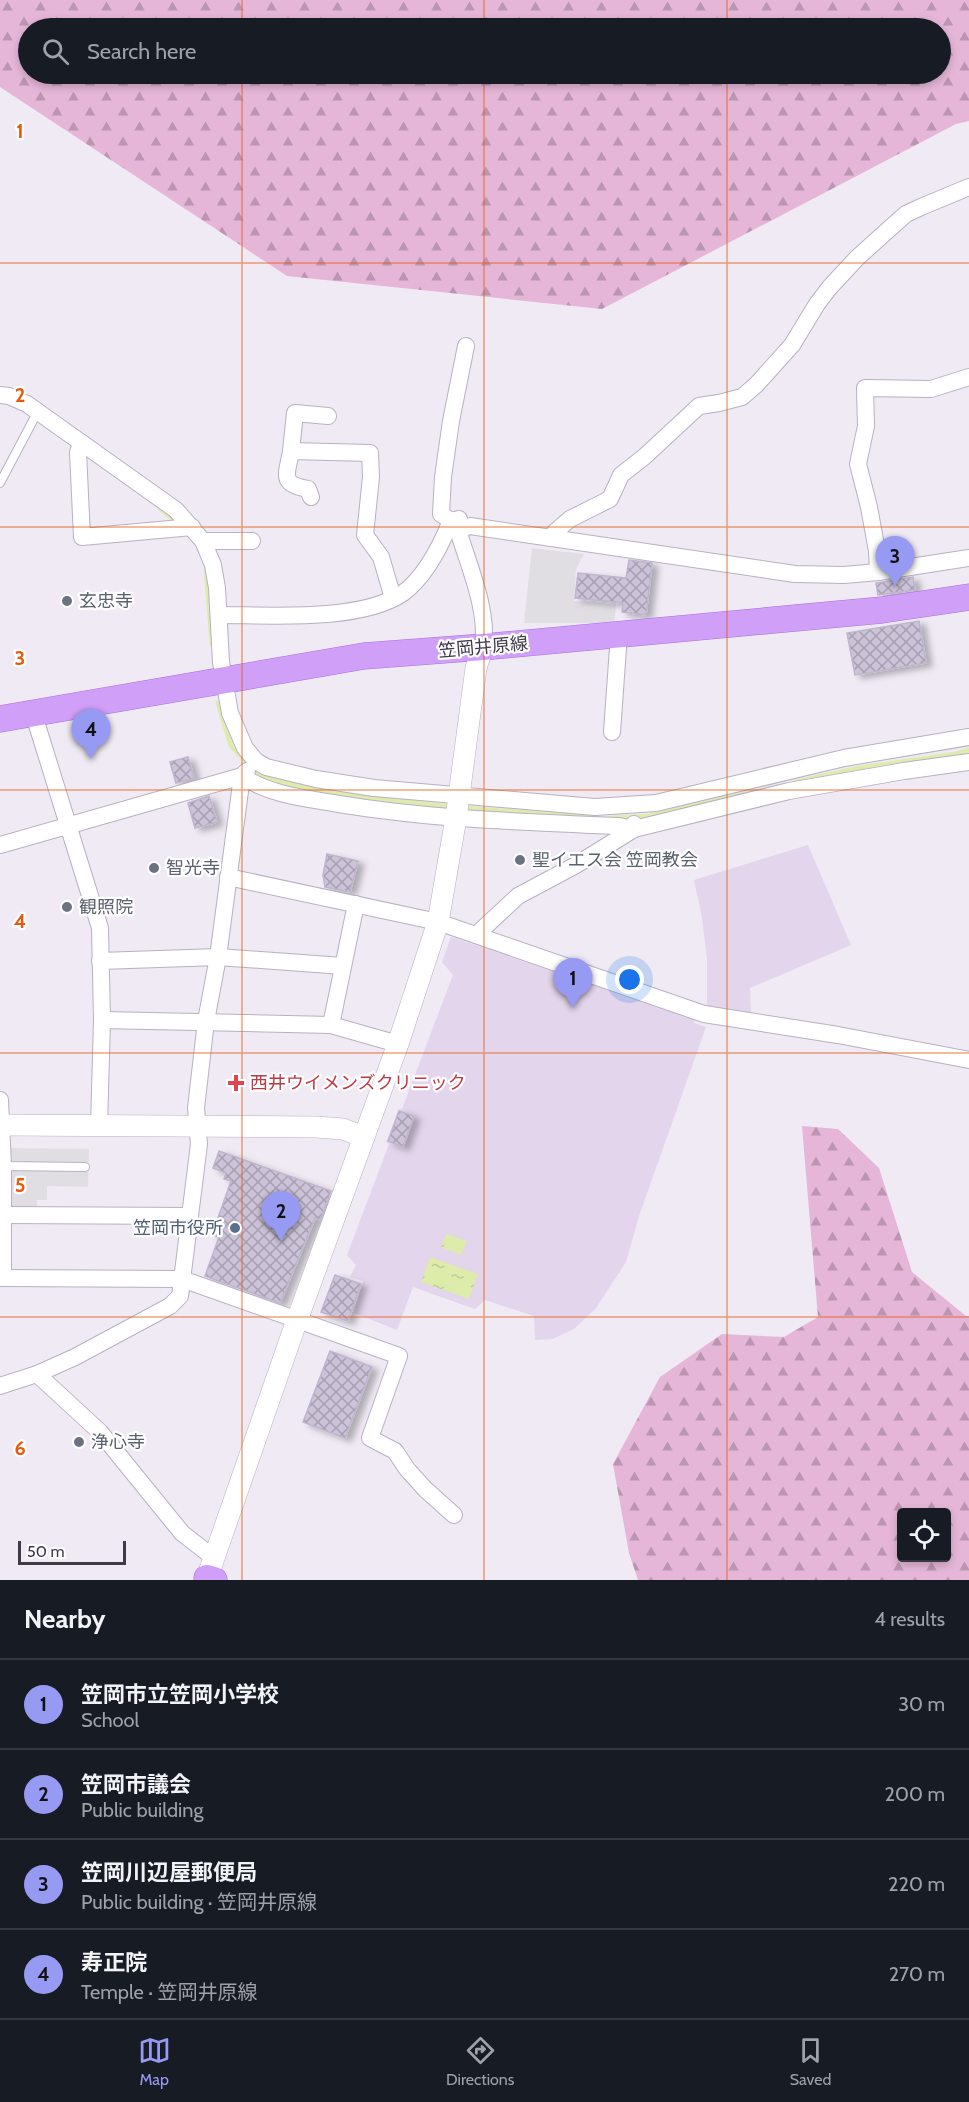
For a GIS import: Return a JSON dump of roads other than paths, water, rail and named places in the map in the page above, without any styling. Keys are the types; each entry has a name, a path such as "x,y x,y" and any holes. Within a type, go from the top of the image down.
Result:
{"main road":[{"name":"笠岡井原線","path":"0,719 364,656 882,610 969,597"}],"street":[{"path":"551,538 570,519 609,499 621,475 699,406 742,397 756,385 792,345 830,287 857,258 900,219 921,207 969,187"},
{"path":"466,346 451,421 443,477 441,514 456,526 795,574 844,576 969,558"},
{"path":"878,572 877,551 869,507 858,464 866,426 865,388 931,389 969,377"},
{"path":"0,395 18,399 80,447 176,510 183,528 202,541 213,565 223,680 230,713 245,748 250,768 228,877 218,957 206,1021 196,1108 199,1144 180,1296 170,1306 75,1357 37,1374 0,1386"},
{"path":"310,497 308,489 293,486 286,476 295,413 328,416"},
{"path":"80,447 82,537 183,528"},
{"path":"291,451 370,453 371,477 365,535 381,557 393,598"},
{"path":"219,615 336,612 375,606 393,598 414,582 456,526"},
{"path":"210,1574 297,1320 398,1044 438,922 476,668 484,637 479,600 456,526"},
{"path":"202,541 252,541"},
{"path":"612,732 619,634"},
{"path":"33,712 100,928 102,1020 99,1127"},
{"path":"788,782 844,758 968,741"},
{"path":"546,813 594,807 633,817 788,782 904,771 969,762"},
{"path":"0,845 250,768 266,767 314,789 373,798 546,813 619,826 656,803 715,800"},
{"path":"476,935 518,896 576,865 633,817"},
{"path":"228,877 438,922 704,1014 838,1035 969,1060"},
{"path":"331,1025 356,904"},
{"path":"100,961 218,957 343,966"},
{"path":"102,1020 331,1025 398,1044"},
{"path":"0,1100 4,1215 2,1278 182,1279 399,1356 370,1437 395,1451 425,1489 454,1515"},
{"path":"1,1125 316,1127 343,1129 364,1137"},
{"path":"4,1215 190,1216"},
{"path":"37,1374 100,1432 182,1533 210,1574"}],"lane":[{"path":"0,483 36,415"},
{"path":"3,1166 85,1167"}],"water":[{"path":"446,1234 467,1241 461,1255 441,1247"},
{"path":"430,1257 478,1274 469,1299 421,1282"}],"waterway":[{"path":"161,509 175,521"},
{"path":"206,570 212,645"},
{"path":"218,703 231,746 258,774 323,792 452,807"},
{"path":"795,782 859,768 969,750"},
{"path":"610,818 648,816 752,792"},
{"path":"463,808 598,817"}],"place":[{"name":"笠岡川辺屋郵便局","path":"895,586"},
{"name":"玄忠寺","path":"67,601"},
{"name":"寿正院","path":"91,759"},
{"name":"聖イエス会 笠岡教会","path":"520,860"},
{"name":"智光寺","path":"154,868"},
{"name":"観照院","path":"67,907"},
{"name":"笠岡市立笠岡小学校","path":"573,1008"},
{"name":"西井ウイメンズクリニック","path":"236,1083"},
{"name":"笠岡市役所","path":"235,1228"},
{"name":"笠岡市議会","path":"281,1241"},
{"name":"浄心寺","path":"79,1442"}]}
